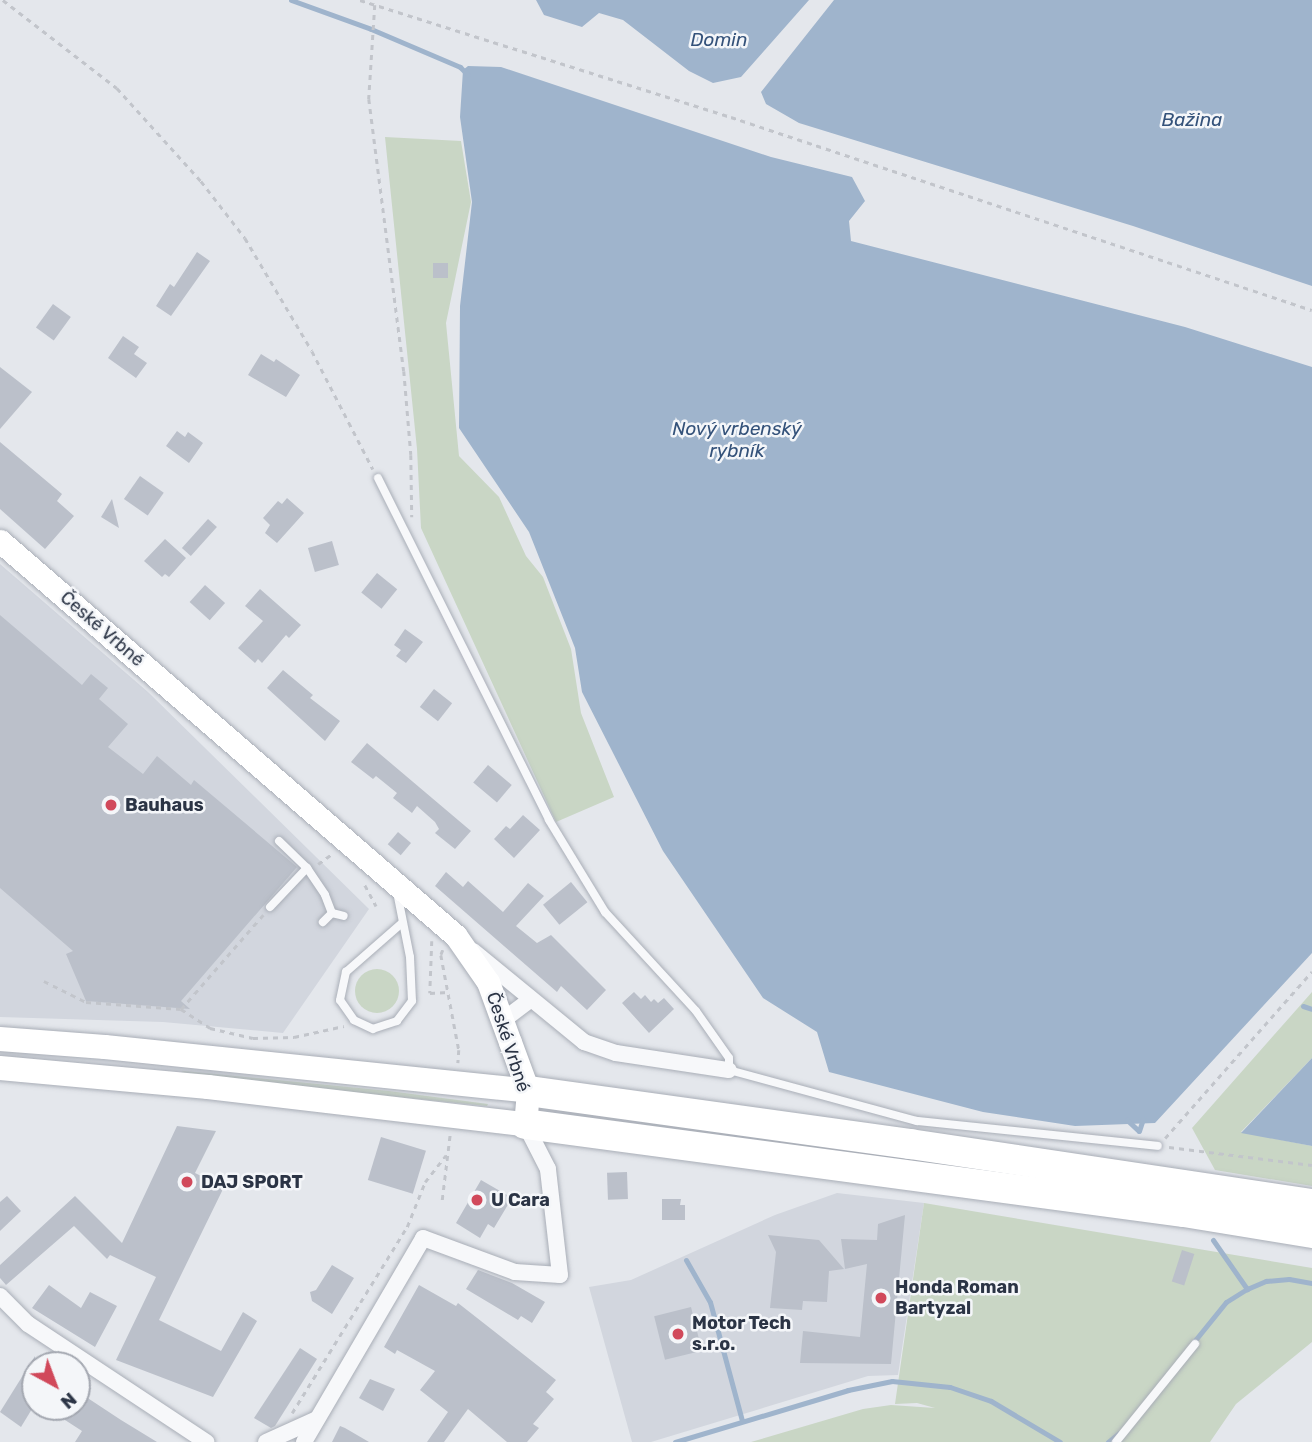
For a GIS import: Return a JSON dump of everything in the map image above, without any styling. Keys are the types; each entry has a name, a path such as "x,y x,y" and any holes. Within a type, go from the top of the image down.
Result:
{"highway":[{"path":"528,1091 1312,1204"},
{"path":"525,1124 1184,1212 1312,1233"}],"main road":[{"path":"0,1040 105,1047 528,1091"},
{"path":"0,1068 208,1087 525,1124"}],"street":[{"name":"České Vrbné","path":"0,541 456,936 488,982 528,1091 525,1124"},
{"path":"456,936 584,1042 616,1053 729,1070"},
{"path":"502,1021 531,999"},
{"path":"304,1442 423,1238 516,1272 560,1275 548,1169 525,1124"},
{"path":"0,1296 28,1324 206,1442"},
{"path":"271,1441 315,1420"}],"lane":[{"path":"378,478 549,820 598,900 696,1011 729,1058 729,1070 918,1121 1158,1146"},
{"path":"279,841 307,868 332,913 344,916"},
{"path":"270,907 307,868"},
{"path":"396,882 410,957 412,1002 397,1021 373,1029 354,1020 340,1000 346,972 402,923"},
{"path":"323,922 332,913"},
{"path":"1116,1442 1195,1343"}],"path":[{"path":"4,0 117,88 201,181 245,238 312,351 378,478"},
{"path":"360,0 731,117 1312,310"},
{"path":"374,5 369,99 389,249 411,455 412,548"},
{"path":"325,848 340,861"},
{"path":"307,868 332,854"},
{"path":"363,883 376,906"},
{"path":"181,1009 270,907"},
{"path":"448,992 430,993 432,939 444,948 441,955 459,1050 456,1073"},
{"path":"1158,1146 1312,971"},
{"path":"44,981 86,1002 181,1009 210,1028 253,1038 294,1037 337,1030 354,1020"},
{"path":"442,1200 450,1132"},
{"path":"1158,1146 1312,1165"},
{"path":"271,1441 407,1227 425,1182 446,1155"}],"shaded area":[{"name":"Bauhaus","path":"0,564 148,692 369,909 283,1033 163,1022 0,1017"},
{"path":"837,1193 924,1203 898,1375 868,1376 651,1442 632,1442 589,1287 631,1280 775,1215"}],"green space":[{"path":"385,137 461,141 471,202 446,323 459,456 499,497 526,556 543,577 571,649 581,713 614,797 556,822 421,528 417,449"},
{"path":"377,969 386,970 393,975 398,982 398,1000 393,1007 386,1012 377,1013 368,1012 361,1007 356,1000 355,991 356,982 361,975 368,970"},
{"path":"1312,992 1312,1058 1241,1132 1312,1146 1312,1186 1215,1170 1192,1128"},
{"path":"181,1072 389,1091 488,1104 184,1075"},
{"path":"924,1203 1312,1268 1312,1342 1236,1404 1210,1442 751,1442 863,1409 891,1405 935,1408 917,1403 895,1404"}],"water":[{"name":"Domin","path":"536,0 809,0 741,77 713,83 689,71 623,20 599,13 582,27 544,15"},
{"name":"Bažina","path":"834,0 1312,0 1312,286 1133,226 799,123 766,104 761,92"},
{"name":"Nový vrbenský rybník","path":"468,66 501,67 771,157 852,177 865,201 849,221 851,241 1185,327 1312,367 1312,953 1155,1123 1075,1126 983,1112 829,1072 817,1032 763,998 663,851 582,692 575,648 529,532 459,428 460,306 472,202 460,117 463,70"},
{"path":"1312,1058 1312,1146 1241,1133"}],"building":[{"path":"197,252 210,261 171,316 156,306 170,284 174,287"},
{"path":"433,263 448,263 448,278 433,278"},
{"path":"53,304 71,317 54,340 36,327"},
{"path":"123,336 139,347 134,354 147,363 136,378 108,358"},
{"path":"261,354 274,362 276,359 300,375 286,397 248,375"},
{"path":"0,367 32,392 0,429"},
{"path":"177,431 185,437 188,432 203,443 189,463 166,446"},
{"path":"0,442 62,494 57,501 74,516 45,549 0,509"},
{"path":"140,476 164,493 148,516 124,499"},
{"path":"287,498 304,513 277,543 265,533 270,525 263,518 278,501 282,504"},
{"path":"112,499 119,528 101,517"},
{"path":"208,519 217,527 191,556 182,548"},
{"path":"165,539 186,558 169,577 165,574 162,577 144,561"},
{"path":"332,541 339,565 315,572 308,548"},
{"path":"377,573 397,589 381,609 361,592"},
{"path":"205,585 225,603 210,620 190,602"},
{"path":"260,589 301,625 289,638 286,635 262,663 258,659 255,663 238,648 263,621 245,606"},
{"name":"Bauhaus","path":"0,615 82,685 91,674 108,688 99,699 128,724 108,747 143,774 157,756 191,785 194,780 297,867 181,1001 190,1009 86,1001 66,954 73,951 0,888"},
{"path":"405,629 423,642 406,663 396,656 401,650 394,645"},
{"path":"283,670 313,695 310,698 340,721 325,741 267,688"},
{"path":"434,689 452,703 438,721 420,707"},
{"path":"367,743 471,831 455,849 435,833 439,829 435,822 417,806 412,813 393,798 397,793 376,776 373,779 351,762"},
{"path":"488,765 512,785 497,803 473,783"},
{"path":"523,815 540,830 514,858 494,839 506,826 510,829"},
{"path":"398,832 411,843 401,855 388,844"},
{"path":"446,872 463,887 468,881 503,912 528,883 544,896 516,926 537,943 551,935 606,990 587,1010 561,986 557,992 435,886"},
{"path":"571,882 587,902 559,925 543,905"},
{"path":"634,992 641,999 645,995 651,1002 654,999 658,1003 664,998 674,1009 649,1033 622,1003"},
{"path":"177,1126 216,1131 195,1173 224,1187 159,1320 221,1351 243,1312 257,1321 213,1397 116,1360 156,1277 110,1255 107,1259 74,1226 6,1285 0,1278 0,1265 75,1196 122,1243"},
{"path":"381,1137 426,1151 413,1194 368,1180"},
{"path":"627,1172 628,1199 608,1200 607,1173"},
{"path":"481,1180 512,1198 494,1228 488,1224 480,1238 456,1223"},
{"path":"7,1196 21,1211 0,1231 0,1202"},
{"path":"662,1199 681,1199 680,1205 685,1205 685,1220 662,1220"},
{"name":"Honda Roman Bartyzal","path":"905,1215 891,1364 800,1363 803,1331 860,1337 867,1264 845,1269 841,1239 877,1240 878,1224"},
{"path":"768,1235 819,1240 844,1269 829,1271 827,1302 803,1301 802,1310 770,1308 776,1252"},
{"path":"1182,1250 1194,1254 1184,1285 1172,1281"},
{"path":"332,1265 354,1278 332,1314 312,1301 310,1292 316,1290"},
{"path":"478,1270 512,1283 545,1302 532,1323 521,1316 518,1320 466,1289"},
{"path":"49,1285 81,1308 90,1292 117,1306 95,1347 32,1308"},
{"path":"419,1285 456,1306 458,1303 556,1380 546,1392 554,1399 533,1424 539,1428 527,1442 507,1442 468,1409 444,1442 427,1442 448,1412 420,1390 435,1371 397,1350 395,1354 384,1347"},
{"name":"Motor Tech s.r.o.","path":"691,1307 702,1351 665,1360 654,1316"},
{"path":"300,1348 317,1359 275,1426 271,1428 254,1418"},
{"path":"21,1378 21,1421 25,1421 21,1427 0,1412"},
{"path":"370,1379 395,1389 383,1411 359,1398"},
{"path":"91,1400 157,1442 75,1442 82,1431 67,1421 91,1421"},
{"path":"340,1426 345,1428 369,1442 332,1442"}],"waterway":[{"path":"291,0 371,29 460,67 468,75"},
{"path":"1303,1006 1312,1009"},
{"path":"1127,1120 1139,1131 1143,1119"},
{"path":"1213,1240 1247,1289"},
{"path":"686,1260 710,1302 742,1421"},
{"path":"1192,1344 1226,1302 1247,1289 1266,1281 1289,1279 1312,1283"},
{"path":"675,1442 848,1390 892,1381 950,1387 991,1401 1060,1442"},
{"path":"1108,1442 1119,1433"}],"place":[{"name":"Bauhaus","path":"111,805"},
{"name":"DAJ SPORT","path":"187,1182"},
{"name":"U Cara","path":"477,1200"},
{"name":"Honda Roman Bartyzal","path":"881,1298"},
{"name":"Motor Tech s.r.o.","path":"678,1334"}]}
